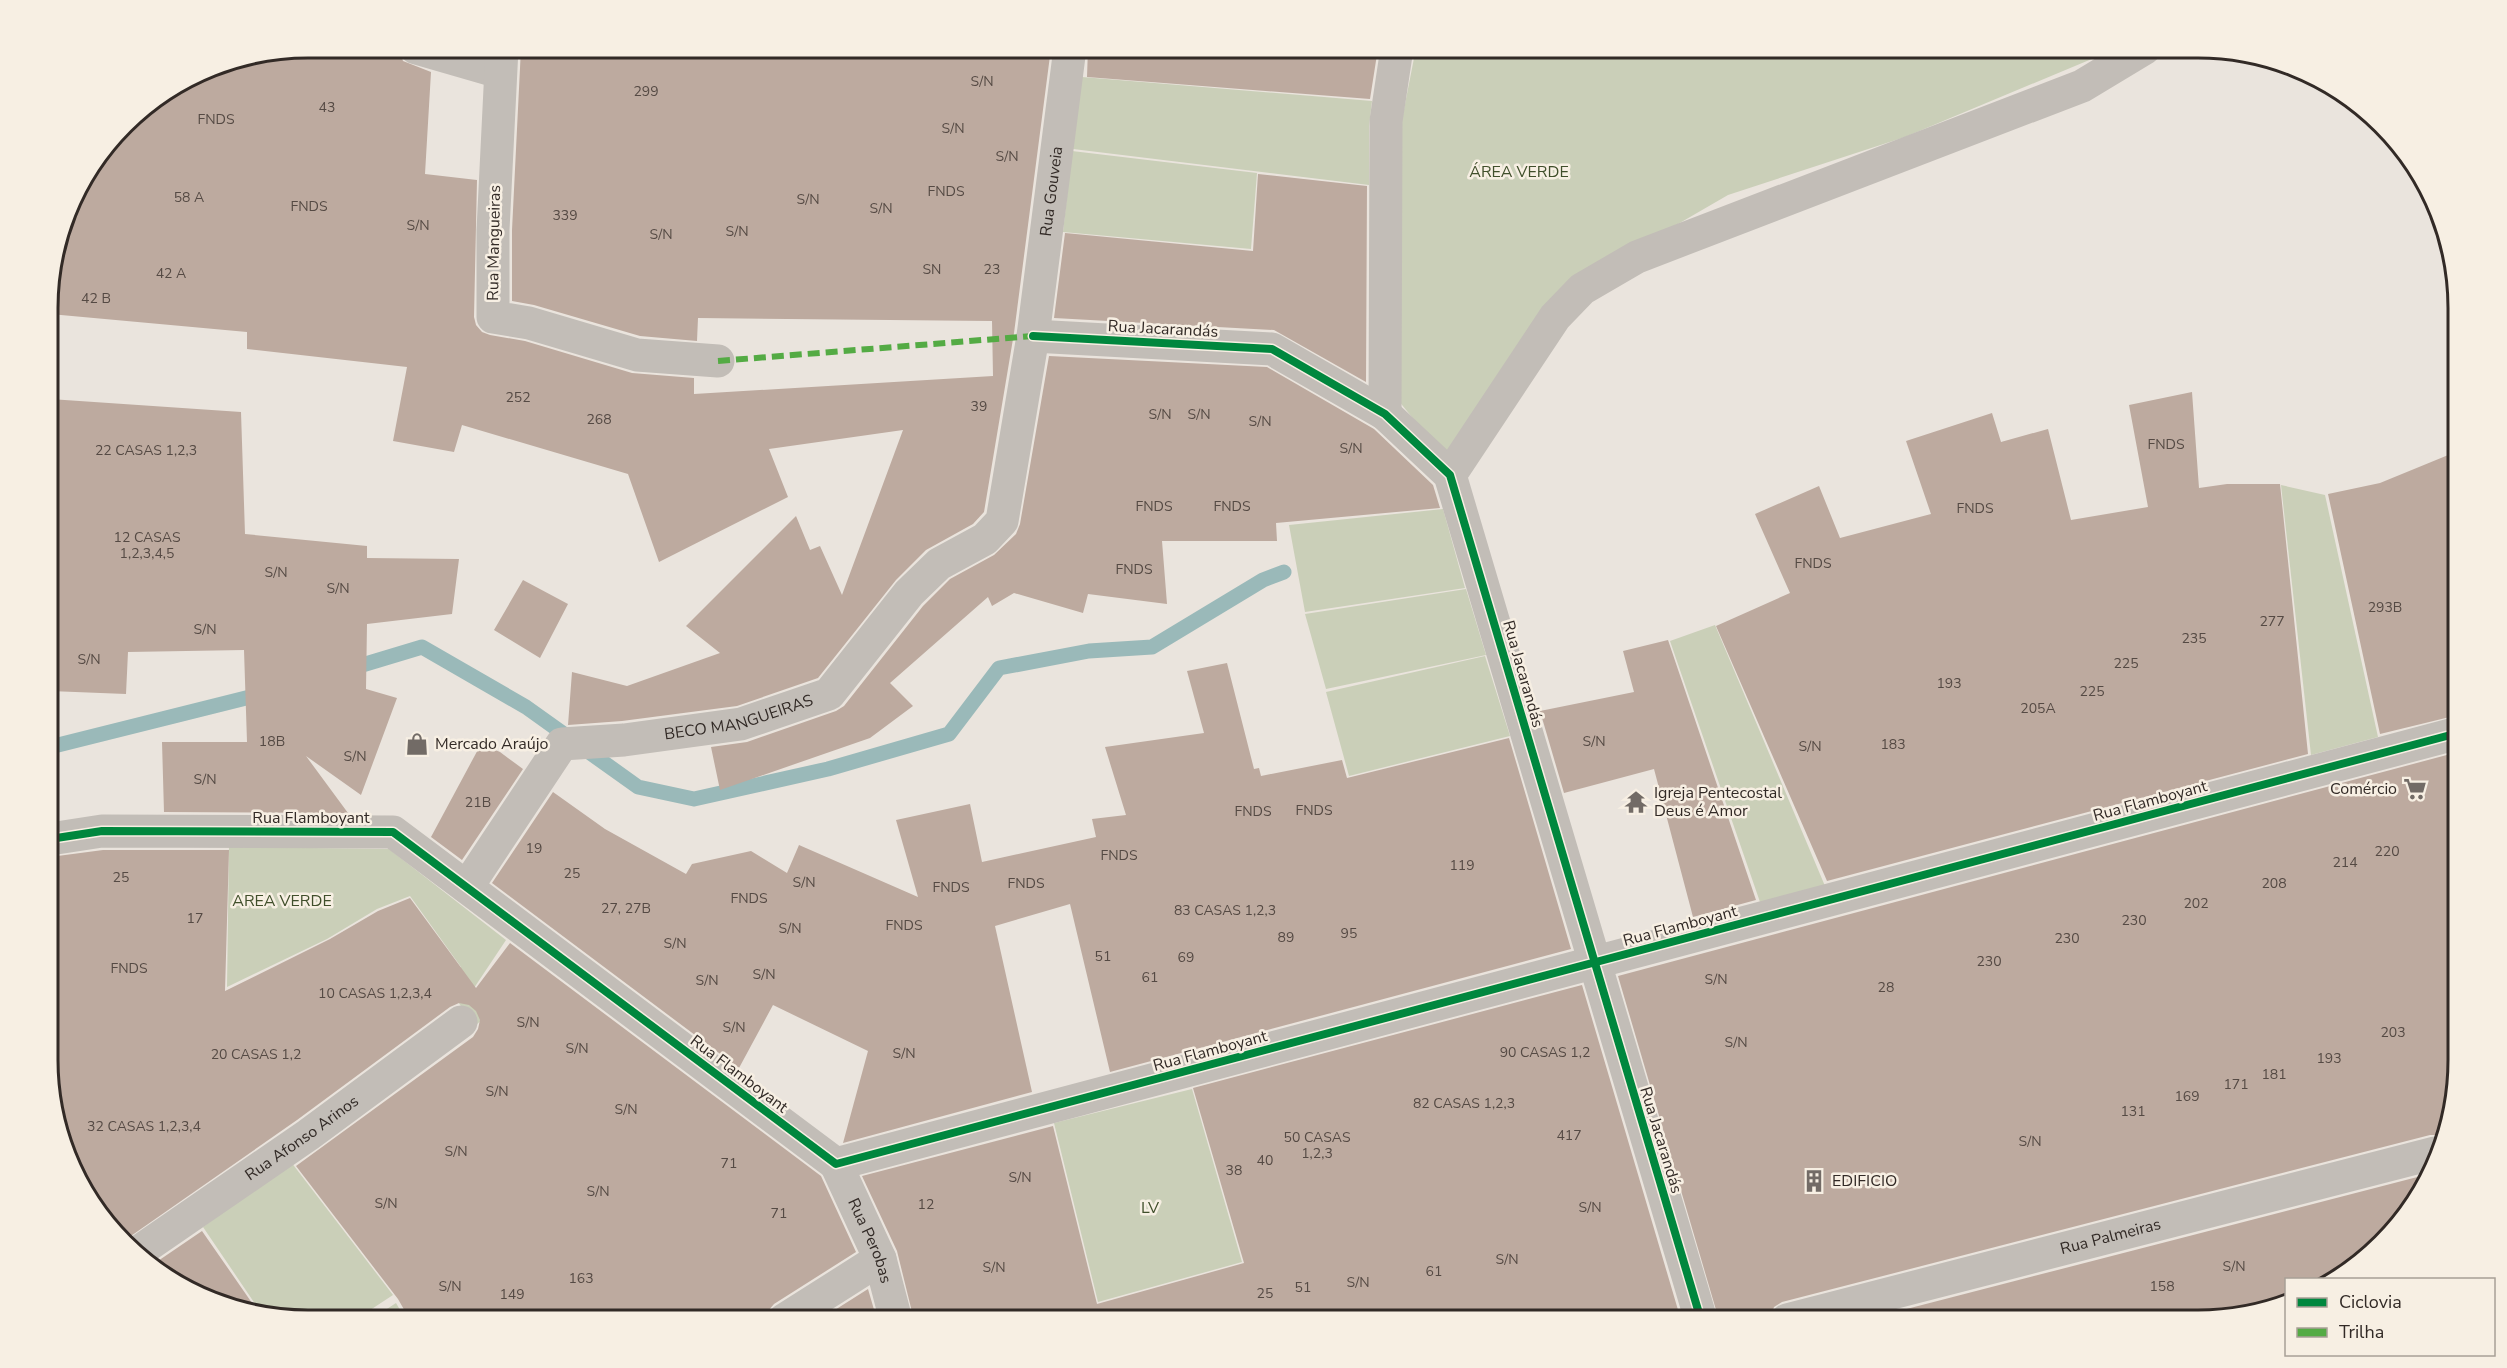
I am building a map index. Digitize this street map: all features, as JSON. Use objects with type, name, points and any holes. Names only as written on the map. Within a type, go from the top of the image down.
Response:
[{"type":"street","name":"Rua Gouveia","points":[[1033,336],[1069,58]]},
{"type":"street","points":[[1385,414],[1386,121],[1395,58]]},
{"type":"street","points":[[1450,475],[1555,317],[1582,289],[1636,257],[2082,86],[2128,58]]},
{"type":"street","name":"Rua Mangueiras","points":[[500,60],[493,317],[541,326],[637,355],[718,361]]},
{"type":"street","name":"Rua Jacarandás","points":[[1033,336],[1272,349],[1385,414],[1450,475],[1698,1310]]},
{"type":"street","name":"BECO MANGUEIRAS","points":[[467,887],[562,744],[624,740],[741,724],[829,694],[909,592],[939,564],[985,538],[1002,521],[1033,336]]},
{"type":"street","name":"Rua Flamboyant","points":[[58,838],[102,831],[393,832],[836,1164],[2448,737]]},
{"type":"street","name":"Rua Afonso Arinos","points":[[145,1248],[308,1136],[461,1022]]},
{"type":"street","name":"Rua Palmeiras","points":[[1826,1310],[2429,1154]]},
{"type":"street","name":"Rua Perobas","points":[[836,1164],[880,1259],[893,1310]]},
{"type":"street","points":[[800,1310],[880,1259]]},
{"type":"green space","name":"ÁREA VERDE","points":[[1414,58],[2094,58],[1905,137],[1728,195],[1571,286],[1446,459],[1398,400],[1395,155]]},
{"type":"green space","points":[[1082,77],[1372,101],[1369,126],[1369,185],[1073,149]]},
{"type":"green space","points":[[1072,151],[1257,173],[1251,249],[1063,232]]},
{"type":"green space","points":[[2281,485],[2325,495],[2378,737],[2311,755]]},
{"type":"green space","points":[[1443,509],[1465,588],[1305,612],[1289,525]]},
{"type":"green space","points":[[1466,589],[1486,655],[1326,689],[1305,614]]},
{"type":"green space","points":[[1715,625],[1825,886],[1760,902],[1670,641]]},
{"type":"green space","points":[[1485,656],[1510,736],[1349,776],[1326,692]]},
{"type":"green space","name":"AREA VERDE","points":[[229,847],[389,849],[506,940],[466,1000],[485,1017],[475,1026],[444,982],[461,967],[410,896],[377,909],[327,939],[227,987]]},
{"type":"green space","name":"LV","points":[[1192,1089],[1242,1262],[1098,1302],[1054,1123]]},
{"type":"green space","points":[[291,1162],[393,1295],[370,1310],[309,1310],[255,1304],[203,1227]]},
{"type":"green space","points":[[396,1303],[400,1310],[385,1310]]},
{"type":"building","points":[[309,58],[402,58],[403,61],[431,72],[425,174],[477,180],[474,317],[476,325],[482,332],[525,341],[632,373],[694,378],[694,394],[993,376],[992,321],[698,318],[697,341],[640,336],[534,305],[512,301],[512,230],[521,58],[1050,58],[1014,333],[984,512],[973,524],[926,550],[896,580],[818,678],[737,706],[622,721],[568,725],[572,672],[627,686],[720,653],[686,626],[796,516],[810,550],[820,546],[842,595],[903,430],[769,449],[788,497],[659,562],[628,474],[462,425],[454,452],[393,441],[407,367],[247,349],[247,332],[58,315],[63,260],[84,198],[110,156],[132,132],[156,110],[198,84],[260,63]]},
{"type":"building","points":[[1088,58],[1376,58],[1370,99],[1087,77]]},
{"type":"building","points":[[1258,174],[1367,186],[1366,382],[1274,330],[1054,318],[1065,233],[1253,251]]},
{"type":"building","points":[[1049,356],[1267,367],[1374,429],[1433,485],[1440,508],[1276,523],[1277,541],[1162,541],[1167,604],[1088,594],[1083,613],[1014,593],[992,606],[988,597],[890,683],[913,706],[870,738],[720,790],[711,747],[747,742],[836,711],[844,706],[923,606],[950,579],[994,555],[1016,534],[1020,524]]},
{"type":"building","points":[[2192,392],[2199,488],[2227,484],[2280,484],[2308,754],[1827,881],[1716,626],[1790,593],[1755,514],[1819,486],[1840,538],[1931,514],[1906,441],[1992,413],[2001,442],[2048,429],[2071,520],[2148,507],[2129,405]]},
{"type":"building","points":[[58,400],[241,412],[245,534],[367,546],[367,558],[459,559],[452,614],[367,624],[366,689],[397,698],[361,795],[306,756],[348,813],[164,812],[162,742],[247,742],[244,650],[128,652],[126,694],[58,691]]},
{"type":"building","points":[[2448,455],[2448,717],[2380,734],[2328,494],[2380,483]]},
{"type":"building","points":[[523,580],[568,604],[540,658],[494,630]]},
{"type":"building","points":[[1668,640],[1756,900],[1693,917],[1654,769],[1564,793],[1540,711],[1634,692],[1623,651]]},
{"type":"building","points":[[1227,663],[1254,769],[1259,768],[1261,776],[1342,760],[1347,778],[1509,738],[1571,949],[1110,1072],[1070,904],[995,926],[1032,1092],[843,1143],[868,1051],[773,1005],[739,1068],[492,883],[553,792],[605,829],[686,874],[692,864],[751,851],[787,873],[799,845],[918,897],[896,820],[970,804],[982,862],[1096,837],[1092,819],[1126,815],[1105,747],[1204,733],[1187,671]]},
{"type":"building","points":[[481,744],[500,752],[523,769],[462,860],[431,837]]},
{"type":"building","points":[[2448,755],[2448,1076],[2444,1108],[2437,1135],[1782,1302],[1773,1310],[1716,1310],[1618,976]]},
{"type":"building","points":[[103,850],[229,850],[225,991],[330,939],[378,911],[410,898],[476,988],[510,943],[821,1176],[856,1252],[774,1304],[769,1310],[404,1310],[296,1166],[473,1037],[480,1020],[476,1011],[469,1005],[459,1003],[450,1007],[297,1120],[132,1236],[110,1212],[84,1170],[63,1108],[58,1059],[58,856]]},
{"type":"building","points":[[1582,985],[1678,1310],[912,1310],[897,1251],[862,1176],[1053,1126],[1097,1304],[1244,1263],[1193,1088]]},
{"type":"building","points":[[2419,1177],[2397,1212],[2351,1258],[2320,1278],[2285,1278],[2285,1294],[2263,1301],[2198,1310],[1903,1310]]},
{"type":"building","points":[[202,1231],[252,1303],[198,1284],[159,1260]]},
{"type":"building","points":[[868,1289],[874,1310],[835,1310]]},
{"type":"waterway","points":[[349,669],[422,647],[526,707],[638,787],[694,799],[828,769],[949,734],[999,668],[1089,651],[1152,647],[1263,580],[1284,572]]},
{"type":"waterway","points":[[58,745],[266,693]]},
{"type":"marked path","points":[[718,361],[1033,336]]},
{"type":"cycle path","points":[[1033,336],[1272,349],[1385,414],[1450,475],[1698,1310]]},
{"type":"cycle path","points":[[58,838],[102,831],[393,832],[836,1164],[2448,736]]},
{"type":"place","name":"Mercado Araújo","points":[[417,744]]},
{"type":"place","name":"Comércio","points":[[2415,789]]},
{"type":"place","name":"Igreja Pentecostal Deus é Amor","points":[[1636,802]]},
{"type":"place","name":"EDIFICIO","points":[[1814,1181]]}]
